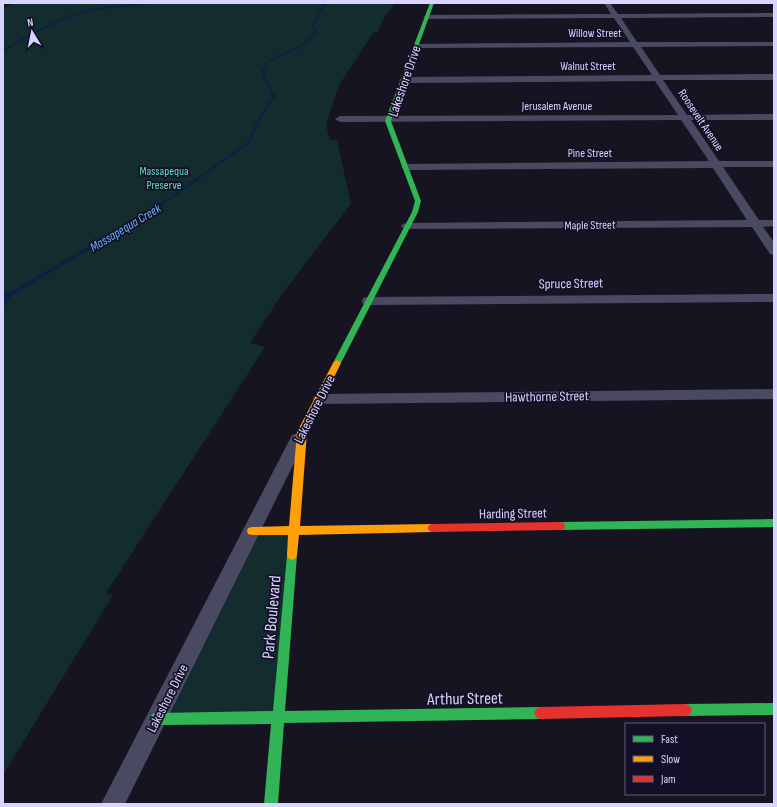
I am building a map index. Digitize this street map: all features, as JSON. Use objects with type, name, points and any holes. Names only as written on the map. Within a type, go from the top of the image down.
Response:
[{"type":"street","name":"Lakeshore Drive","points":[[113,804],[320,399],[407,226],[418,201],[388,121],[432,3]]},
{"type":"street","name":"Roosevelt Avenue","points":[[607,3],[774,250]]},
{"type":"street","points":[[427,17],[774,15]]},
{"type":"street","name":"Willow Street","points":[[416,46],[774,44]]},
{"type":"street","name":"Walnut Street","points":[[403,80],[774,77]]},
{"type":"street","name":"Jerusalem Avenue","points":[[340,119],[774,117]]},
{"type":"street","name":"Pine Street","points":[[406,167],[774,164]]},
{"type":"street","name":"Maple Street","points":[[407,226],[774,223]]},
{"type":"street","name":"Spruce Street","points":[[368,301],[774,298]]},
{"type":"street","name":"Hawthorne Street","points":[[320,399],[774,394]]},
{"type":"street","name":"Park Boulevard","points":[[271,804],[302,432]]},
{"type":"street","name":"Harding Street","points":[[252,531],[774,523]]},
{"type":"street","name":"Arthur Street","points":[[157,719],[774,709]]},
{"type":"green space","name":"Massapequa Preserve","points":[[13,3],[395,3],[383,20],[378,32],[374,32],[339,85],[326,125],[330,140],[337,140],[351,204],[285,290],[250,343],[265,347],[106,593],[113,595],[3,775],[3,9]]},
{"type":"green space","points":[[295,530],[279,717],[157,719],[252,531]]},
{"type":"waterway","points":[[3,51],[36,32],[71,16],[96,9],[145,3]]},
{"type":"waterway","name":"Massapequa Creek","points":[[273,95],[262,72],[268,61],[300,47],[316,32],[313,24],[325,3]]},
{"type":"waterway","name":"Massapequa Creek","points":[[148,214],[249,142],[257,123],[274,96],[273,94]]},
{"type":"waterway","name":"Massapequa Creek","points":[[3,298],[150,213]]},
{"type":"waterway","name":"Massapequa Creek","points":[[3,305],[10,295]]},
{"type":"traffic: fast","points":[[337,363],[415,212],[418,201],[388,121],[432,3]]},
{"type":"traffic: fast","points":[[560,526],[774,523]]},
{"type":"traffic: fast","points":[[271,804],[292,555]]},
{"type":"traffic: fast","points":[[686,710],[774,709]]},
{"type":"traffic: fast","points":[[157,719],[540,713]]},
{"type":"traffic: slow","points":[[292,555],[302,432],[337,363]]},
{"type":"traffic: slow","points":[[252,531],[433,528]]},
{"type":"traffic: jam","points":[[433,528],[560,526]]},
{"type":"traffic: jam","points":[[540,713],[686,710]]}]
